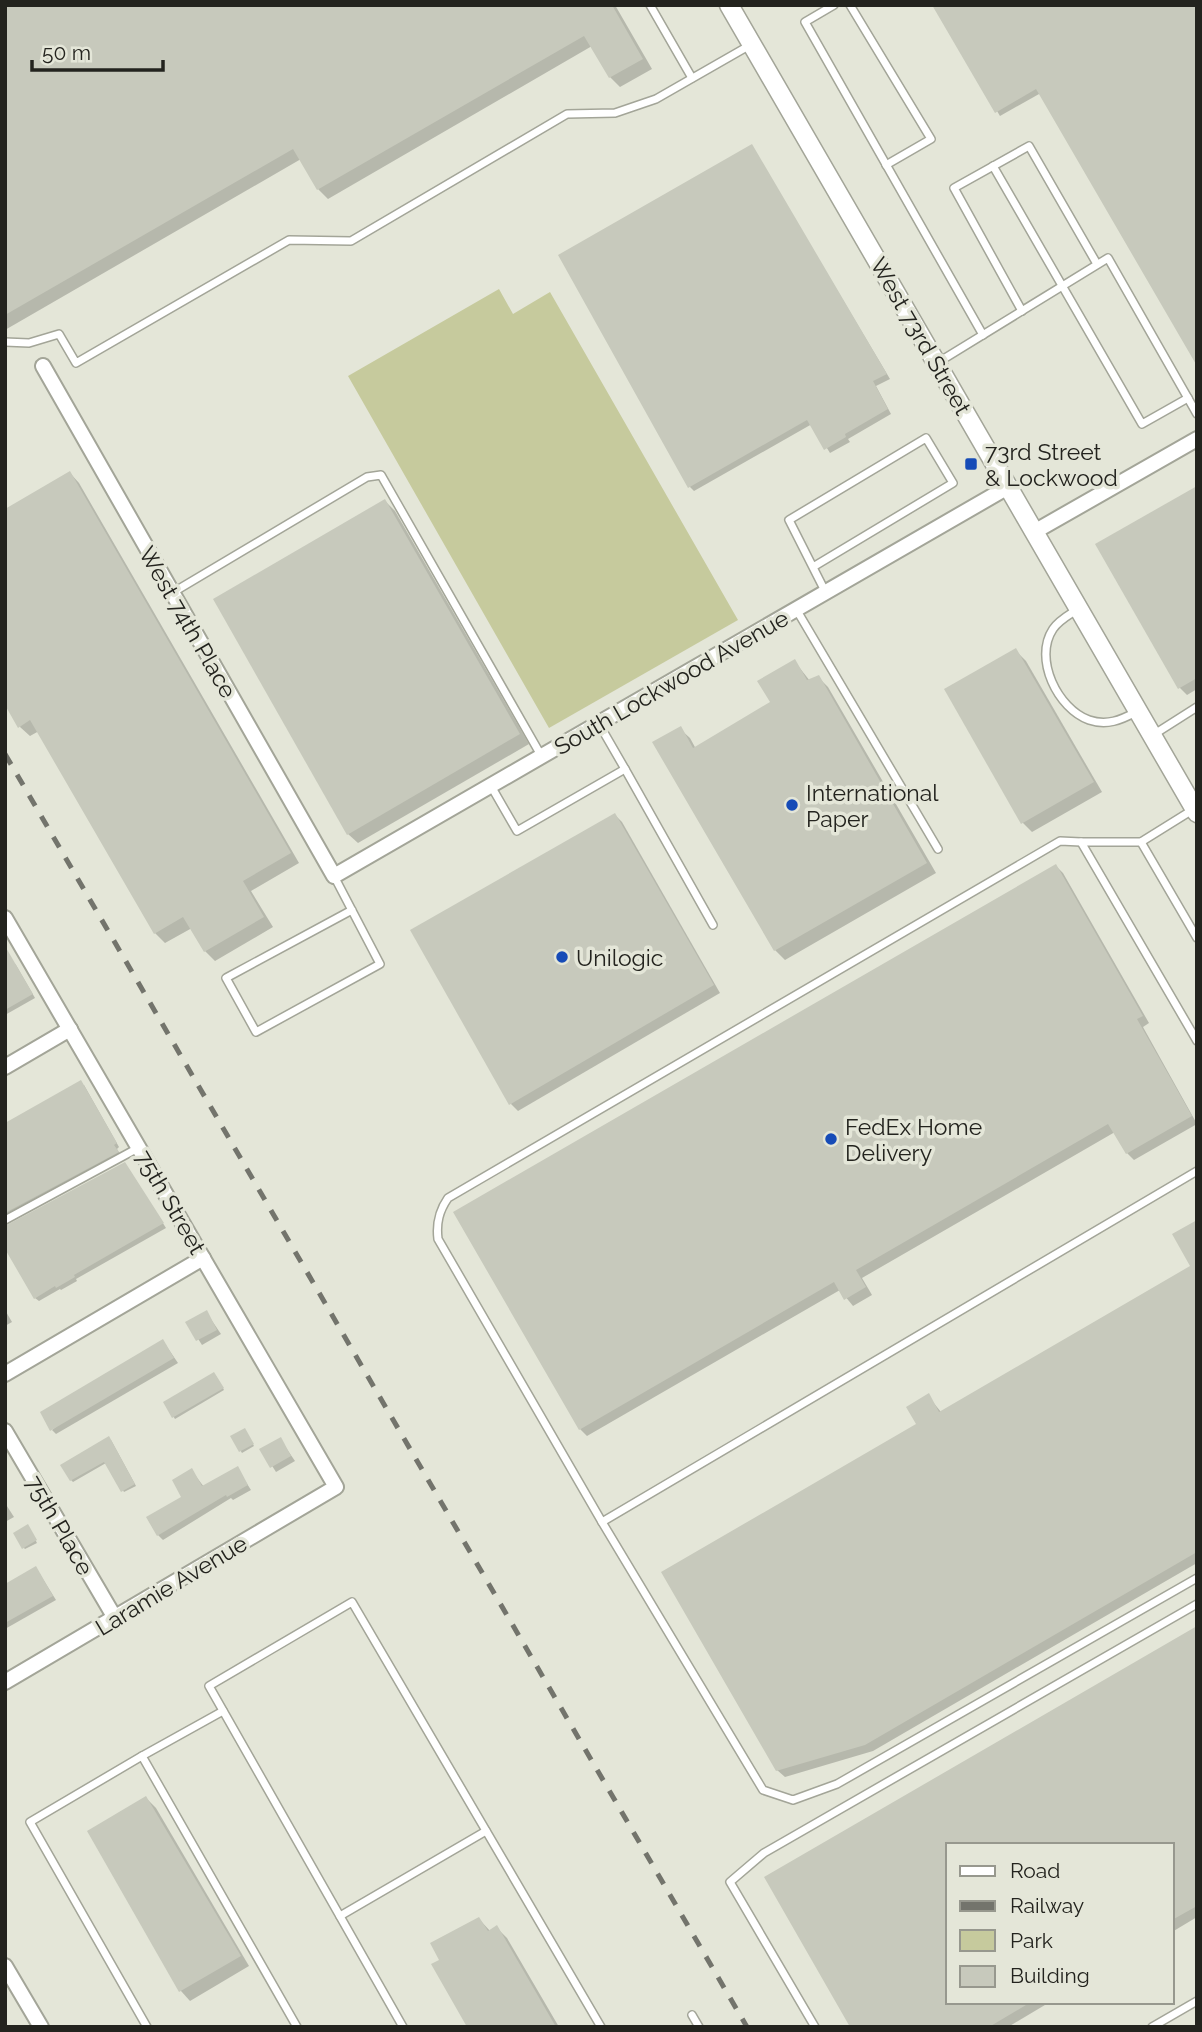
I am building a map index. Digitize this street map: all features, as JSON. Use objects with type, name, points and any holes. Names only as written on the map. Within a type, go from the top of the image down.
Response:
[{"type":"street","name":"West 73rd Street","points":[[729,5],[1196,811]]},
{"type":"street","name":"West 74th Place","points":[[43,366],[334,876]]},
{"type":"street","points":[[1034,532],[1197,439]]},
{"type":"street","name":"South Lockwood Avenue","points":[[334,876],[1008,487]]},
{"type":"street","name":"75th Street","points":[[5,918],[336,1487]]},
{"type":"street","points":[[5,1067],[70,1029]]},
{"type":"street","points":[[5,1374],[203,1258]]},
{"type":"street","name":"75th Place","points":[[5,1431],[115,1618]]},
{"type":"street","name":"Laramie Avenue","points":[[5,1682],[336,1487]]},
{"type":"street","points":[[5,1966],[41,2027]]},
{"type":"lane","points":[[650,5],[692,78]]},
{"type":"lane","points":[[834,5],[805,22],[984,335]]},
{"type":"lane","points":[[850,5],[931,139],[886,165]]},
{"type":"lane","points":[[5,342],[29,343],[59,334],[76,363],[289,240],[351,241],[567,114],[615,113],[656,99],[752,44]]},
{"type":"lane","points":[[1022,310],[954,188],[1029,146],[1097,264]]},
{"type":"lane","points":[[993,166],[1142,424],[1188,398]]},
{"type":"lane","points":[[937,364],[1108,258],[1197,414]]},
{"type":"lane","points":[[813,567],[953,483],[926,438],[789,520],[826,593]]},
{"type":"lane","points":[[171,593],[367,477],[381,475],[542,757]]},
{"type":"lane","points":[[1078,608],[1058,623],[1046,643],[1047,666],[1061,695],[1075,712],[1096,721],[1117,721],[1138,711]]},
{"type":"lane","points":[[796,610],[938,849]]},
{"type":"lane","points":[[1152,736],[1197,707]]},
{"type":"lane","points":[[599,724],[712,925]]},
{"type":"lane","points":[[491,786],[517,831],[625,769]]},
{"type":"lane","points":[[1196,811],[1141,842],[1060,841],[448,1198],[440,1209],[437,1228],[442,1249],[763,1790],[793,1800],[837,1784],[1197,1578]]},
{"type":"lane","points":[[1081,842],[1197,1041]]},
{"type":"lane","points":[[1141,842],[1197,938]]},
{"type":"lane","points":[[334,876],[352,909],[380,964],[256,1032],[226,978],[352,909]]},
{"type":"lane","points":[[5,1220],[139,1147]]},
{"type":"lane","points":[[602,1522],[1197,1171]]},
{"type":"lane","points":[[402,2026],[209,1686],[352,1602],[601,2027]]},
{"type":"lane","points":[[816,2027],[730,1882],[764,1853],[1197,1604]]},
{"type":"lane","points":[[147,2027],[30,1822],[223,1710]]},
{"type":"lane","points":[[142,1756],[297,2027]]},
{"type":"lane","points":[[340,1916],[486,1831]]},
{"type":"lane","points":[[1153,2027],[1197,2001]]},
{"type":"lane","points":[[692,2015],[699,2027]]},
{"type":"green space","points":[[499,289],[513,314],[550,292],[738,620],[549,728],[348,376]]},
{"type":"building","points":[[5,5],[612,5],[643,59],[609,78],[584,36],[317,190],[293,149],[5,315]]},
{"type":"building","points":[[932,5],[1197,5],[1197,366],[1036,89],[995,113]]},
{"type":"building","points":[[752,144],[887,374],[873,381],[888,409],[845,434],[846,437],[824,450],[807,420],[688,488],[558,255]]},
{"type":"building","points":[[70,471],[291,853],[243,881],[264,917],[204,952],[183,917],[154,934],[30,720],[18,728],[5,705],[5,509]]},
{"type":"building","points":[[1197,486],[1197,678],[1178,689],[1095,544]]},
{"type":"building","points":[[385,499],[520,734],[347,835],[213,599]]},
{"type":"building","points":[[1016,648],[1094,782],[1021,824],[944,689]]},
{"type":"building","name":"International Paper","points":[[795,659],[807,680],[819,675],[927,863],[774,951],[652,742],[681,726],[693,748],[770,702],[757,681]]},
{"type":"building","name":"Unilogic","points":[[615,813],[714,985],[509,1105],[410,930]]},
{"type":"building","name":"FedEx Home Delivery","points":[[1056,864],[1143,1016],[1137,1019],[1192,1116],[1126,1154],[1108,1124],[856,1270],[866,1287],[844,1300],[834,1282],[579,1430],[453,1212]]},
{"type":"building","points":[[5,946],[33,994],[5,1010]]},
{"type":"building","points":[[81,1080],[117,1143],[114,1145],[119,1152],[5,1213],[5,1123]]},
{"type":"building","points":[[125,1162],[164,1223],[34,1299],[5,1249],[5,1226]]},
{"type":"building","points":[[1197,1220],[1197,1552],[865,1745],[776,1771],[661,1572],[916,1424],[906,1407],[929,1393],[939,1412],[1190,1266],[1172,1234]]},
{"type":"building","points":[[207,1310],[217,1330],[196,1341],[185,1322]]},
{"type":"building","points":[[163,1339],[174,1358],[50,1431],[40,1412]]},
{"type":"building","points":[[214,1372],[224,1388],[172,1418],[163,1402]]},
{"type":"building","points":[[245,1428],[254,1444],[239,1452],[230,1436]]},
{"type":"building","points":[[109,1436],[135,1484],[121,1492],[104,1462],[70,1481],[60,1465]]},
{"type":"building","points":[[281,1437],[291,1456],[270,1468],[259,1449]]},
{"type":"building","points":[[238,1466],[248,1485],[157,1536],[146,1517],[181,1497],[172,1480],[192,1468],[202,1486]]},
{"type":"building","points":[[28,1524],[37,1540],[22,1549],[13,1533]]},
{"type":"building","points":[[36,1566],[53,1596],[5,1623],[5,1584]]},
{"type":"building","points":[[1197,1626],[1197,1906],[1174,1919],[1174,1843],[946,1843],[946,2004],[1028,2004],[989,2027],[850,2027],[764,1877]]},
{"type":"building","points":[[146,1796],[241,1956],[179,1992],[87,1831]]},
{"type":"building","points":[[479,1917],[488,1931],[497,1925],[556,2027],[467,2027],[431,1964],[439,1960],[430,1943]]},
{"type":"railway","points":[[5,754],[747,2027]]},
{"type":"place","name":"73rd Street & Lockwood","points":[[971,464]]},
{"type":"place","name":"International Paper","points":[[792,805]]},
{"type":"place","name":"Unilogic","points":[[562,957]]},
{"type":"place","name":"FedEx Home Delivery","points":[[831,1139]]}]
